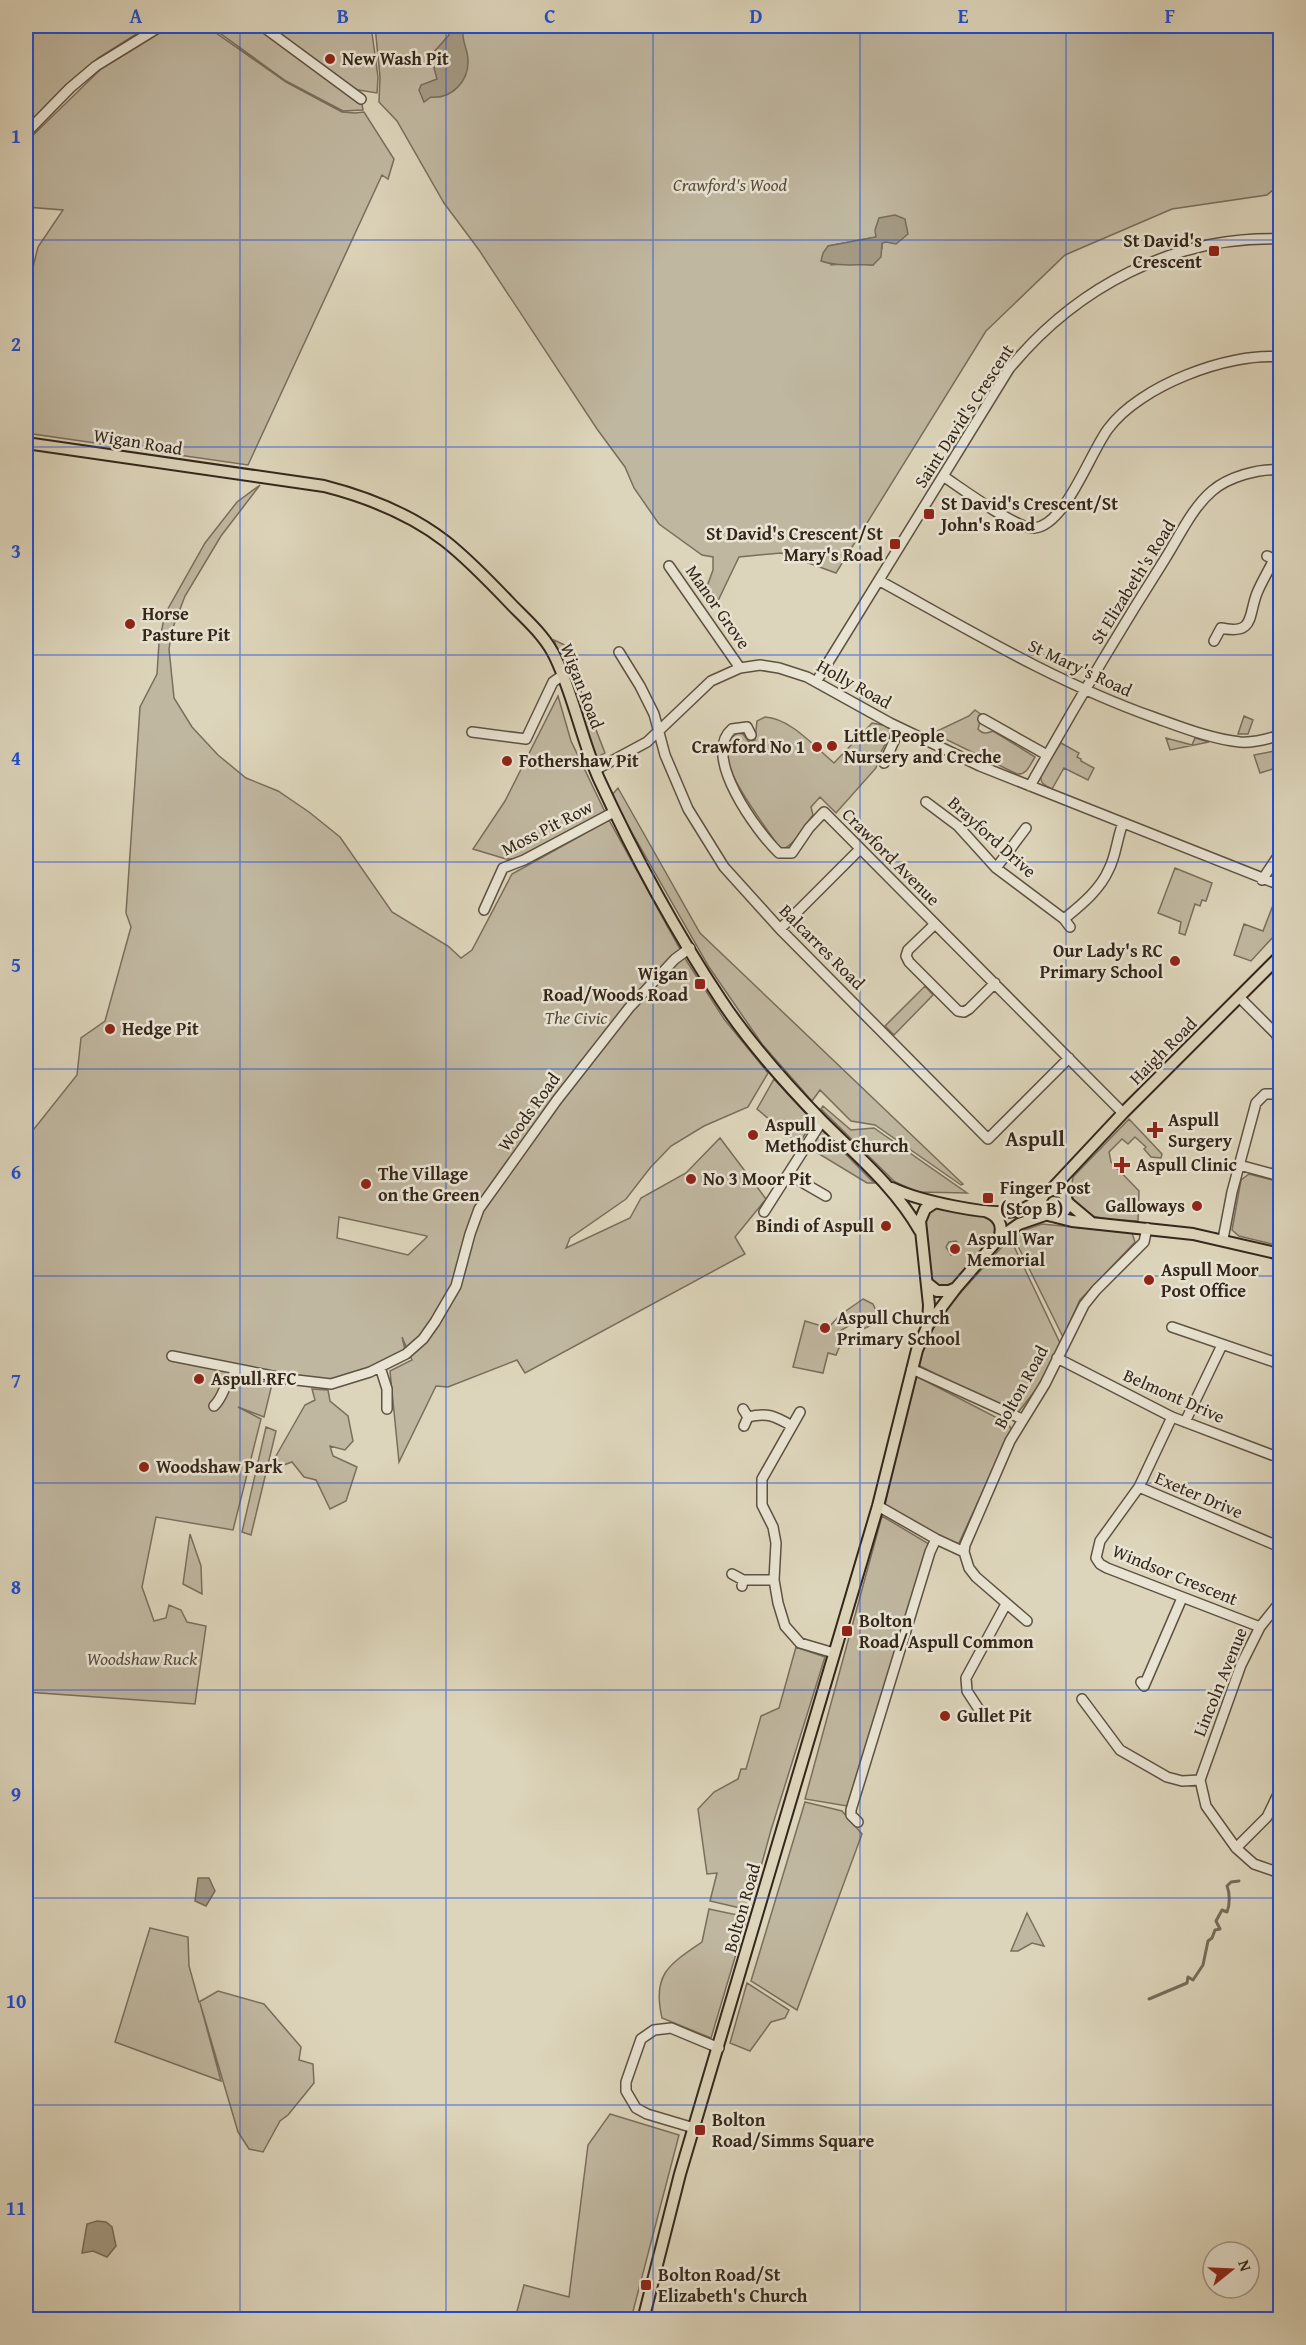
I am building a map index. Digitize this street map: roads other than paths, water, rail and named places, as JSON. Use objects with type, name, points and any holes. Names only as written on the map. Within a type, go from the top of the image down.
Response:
[{"type":"main road","name":"Wigan Road","points":[[26,443],[324,486],[377,503],[427,529],[446,542],[539,632],[556,658],[595,770],[614,812],[720,999],[762,1056],[822,1121],[890,1186],[920,1231]]},
{"type":"main road","name":"Haigh Road","points":[[1047,1193],[1123,1113],[1281,956]]},
{"type":"main road","points":[[1050,1215],[1063,1212],[1070,1170]]},
{"type":"main road","name":"Wigan Road","points":[[890,1186],[912,1197],[934,1203],[985,1211],[1020,1210],[1047,1193]]},
{"type":"main road","points":[[1092,1223],[1059,1190],[1047,1193],[1042,1208],[1050,1215],[1064,1220],[1092,1223],[1147,1228],[1223,1239],[1281,1254]]},
{"type":"main road","points":[[920,1231],[922,1213],[934,1203]]},
{"type":"main road","points":[[985,1211],[1000,1222],[1002,1227],[999,1238]]},
{"type":"main road","name":"Bolton Road","points":[[928,1325],[999,1238],[1019,1224],[1050,1215]]},
{"type":"main road","name":"Bolton Road","points":[[643,2319],[694,2128],[878,1506],[912,1369],[928,1325],[930,1311],[920,1231]]},
{"type":"main road","points":[[927,1283],[936,1291],[949,1291],[956,1288]]},
{"type":"street","points":[[26,133],[70,88],[96,66],[161,26]]},
{"type":"street","points":[[262,26],[360,99]]},
{"type":"street","name":"Saint David's Crescent","points":[[816,682],[1009,369],[1032,344],[1078,301],[1119,277],[1187,250],[1243,240],[1281,239]]},
{"type":"street","points":[[943,476],[1025,528],[1044,526],[1059,514],[1108,428],[1143,399],[1169,383],[1204,368],[1238,359],[1281,357]]},
{"type":"street","name":"St Elizabeth's Road","points":[[1030,786],[1150,583],[1209,494],[1221,485],[1245,475],[1270,470],[1281,471]]},
{"type":"street","points":[[1214,642],[1221,628],[1237,629],[1251,619],[1257,594],[1274,559]]},
{"type":"street","name":"Manor Grove","points":[[669,566],[740,668]]},
{"type":"street","name":"St Mary's Road","points":[[880,581],[1003,650],[1085,691],[1167,723],[1220,738],[1249,742],[1281,735]]},
{"type":"street","name":"Balcarres Road","points":[[619,652],[640,686],[660,731],[665,755],[676,783],[702,836],[737,884],[988,1139],[1069,1058]]},
{"type":"street","name":"Holly Road","points":[[595,770],[647,742],[711,681],[740,668],[759,665],[789,670],[816,682],[900,728],[981,766],[1262,880],[1281,885]]},
{"type":"street","points":[[472,732],[526,739],[553,682],[562,675]]},
{"type":"street","points":[[984,719],[1047,755]]},
{"type":"street","name":"Crawford Avenue","points":[[750,729],[739,727],[727,734],[723,741],[722,757],[733,788],[743,806],[772,846],[779,853],[792,853],[799,846],[821,809],[1123,1113]]},
{"type":"street","points":[[884,763],[900,728]]},
{"type":"street","name":"Brayford Drive","points":[[926,802],[958,826],[996,868],[1067,923],[1104,879],[1110,868],[1123,824]]},
{"type":"street","name":"Moss Pit Row","points":[[484,910],[503,868],[524,860],[614,812]]},
{"type":"street","points":[[996,868],[1026,828]]},
{"type":"street","points":[[780,928],[860,849]]},
{"type":"street","points":[[1262,880],[1281,853]]},
{"type":"street","name":"Crawford Avenue","points":[[935,924],[908,950],[906,956],[909,962],[958,1011],[964,1012],[969,1009],[995,983]]},
{"type":"street","name":"Woods Road","points":[[171,1356],[288,1379],[331,1384],[380,1367],[406,1354],[423,1339],[435,1323],[456,1286],[479,1209],[546,1116],[629,1008],[675,959],[690,948]]},
{"type":"street","points":[[1239,997],[1277,1035],[1277,1049]]},
{"type":"street","points":[[1223,1239],[1239,1165],[1257,1100],[1268,1093],[1281,1094]]},
{"type":"street","points":[[764,1212],[822,1121]]},
{"type":"street","points":[[1239,1165],[1281,1176]]},
{"type":"street","points":[[788,1174],[826,1196]]},
{"type":"street","name":"Bolton Road","points":[[964,1552],[1010,1441],[1046,1384],[1084,1305],[1144,1242],[1147,1228]]},
{"type":"street","points":[[1172,1327],[1281,1364]]},
{"type":"street","points":[[1185,1422],[1222,1345]]},
{"type":"street","name":"Belmont Drive","points":[[1057,1358],[1172,1417],[1281,1458]]},
{"type":"street","points":[[380,1367],[387,1389],[387,1409]]},
{"type":"street","points":[[912,1369],[1022,1419]]},
{"type":"street","points":[[214,1406],[219,1401],[225,1384],[239,1370]]},
{"type":"street","points":[[800,1412],[762,1479],[762,1504],[776,1543],[774,1580],[781,1615],[790,1633],[800,1643],[834,1653]]},
{"type":"street","points":[[745,1417],[762,1413],[792,1426]]},
{"type":"street","name":"Windsor Crescent","points":[[1172,1417],[1138,1487],[1100,1541],[1096,1558],[1107,1568],[1260,1627]]},
{"type":"street","name":"Exeter Drive","points":[[1138,1487],[1281,1547]]},
{"type":"street","points":[[878,1506],[964,1552],[972,1573],[1027,1621]]},
{"type":"street","points":[[858,1822],[851,1815],[851,1810],[930,1552],[936,1539]]},
{"type":"street","points":[[732,1574],[742,1583],[774,1580]]},
{"type":"street","points":[[1140,1682],[1144,1686],[1182,1598]]},
{"type":"street","name":"Lincoln Avenue","points":[[1200,1780],[1241,1665],[1260,1627],[1281,1602]]},
{"type":"street","points":[[980,1711],[967,1691],[966,1678],[1006,1604]]},
{"type":"street","points":[[1082,1699],[1120,1750],[1167,1777],[1182,1781],[1200,1780],[1206,1806],[1236,1848],[1254,1864],[1281,1873]]},
{"type":"street","points":[[1236,1848],[1267,1817],[1281,1790]]},
{"type":"street","points":[[694,2128],[647,2114],[636,2108],[626,2091],[626,2082],[641,2038],[654,2030],[670,2028],[719,2048]]},
{"type":"waterway","points":[[1149,1999],[1187,1983],[1188,1977],[1193,1980],[1203,1965],[1208,1941],[1215,1930],[1220,1929],[1216,1921],[1222,1910],[1227,1912],[1229,1906],[1227,1886],[1231,1882],[1239,1881]]},
{"type":"place","name":"New Wash Pit","points":[[330,59]]},
{"type":"place","name":"St David's Crescent","points":[[1214,251]]},
{"type":"place","name":"St David's Crescent/St John's Road","points":[[929,514]]},
{"type":"place","name":"St David's Crescent/St Mary's Road","points":[[895,544]]},
{"type":"place","name":"Horse Pasture Pit","points":[[130,624]]},
{"type":"place","name":"Little People Nursery and Creche","points":[[832,746]]},
{"type":"place","name":"Crawford No 1","points":[[817,747]]},
{"type":"place","name":"Fothershaw Pit","points":[[507,761]]},
{"type":"place","name":"Our Lady's RC Primary School","points":[[1175,961]]},
{"type":"place","name":"Wigan Road/Woods Road","points":[[700,984]]},
{"type":"place","name":"Hedge Pit","points":[[110,1029]]},
{"type":"place","name":"Aspull Surgery","points":[[1155,1130]]},
{"type":"place","name":"Aspull Methodist Church","points":[[753,1135]]},
{"type":"place","name":"Aspull Clinic","points":[[1122,1165]]},
{"type":"place","name":"No 3 Moor Pit","points":[[691,1179]]},
{"type":"place","name":"The Village on the Green","points":[[366,1184]]},
{"type":"place","name":"Finger Post (Stop B)","points":[[988,1198]]},
{"type":"place","name":"Galloways","points":[[1197,1206]]},
{"type":"place","name":"Bindi of Aspull","points":[[886,1226]]},
{"type":"place","name":"Aspull War Memorial","points":[[955,1249]]},
{"type":"place","name":"Aspull Moor Post Office","points":[[1149,1280]]},
{"type":"place","name":"Aspull Church Primary School","points":[[825,1328]]},
{"type":"place","name":"Aspull RFC","points":[[199,1379]]},
{"type":"place","name":"Woodshaw Park","points":[[144,1467]]},
{"type":"place","name":"Bolton Road/Aspull Common","points":[[847,1631]]},
{"type":"place","name":"Gullet Pit","points":[[945,1716]]},
{"type":"place","name":"Bolton Road/Simms Square","points":[[700,2130]]},
{"type":"place","name":"Bolton Road/St Elizabeth's Church","points":[[646,2285]]},
{"type":"district","name":"Aspull","points":[[1035,1139]]},
{"type":"park label","name":"Crawford's Wood","points":[[730,185]]},
{"type":"park label","name":"The Civic","points":[[576,1018]]},
{"type":"park label","name":"Woodshaw Ruck","points":[[142,1659]]}]
